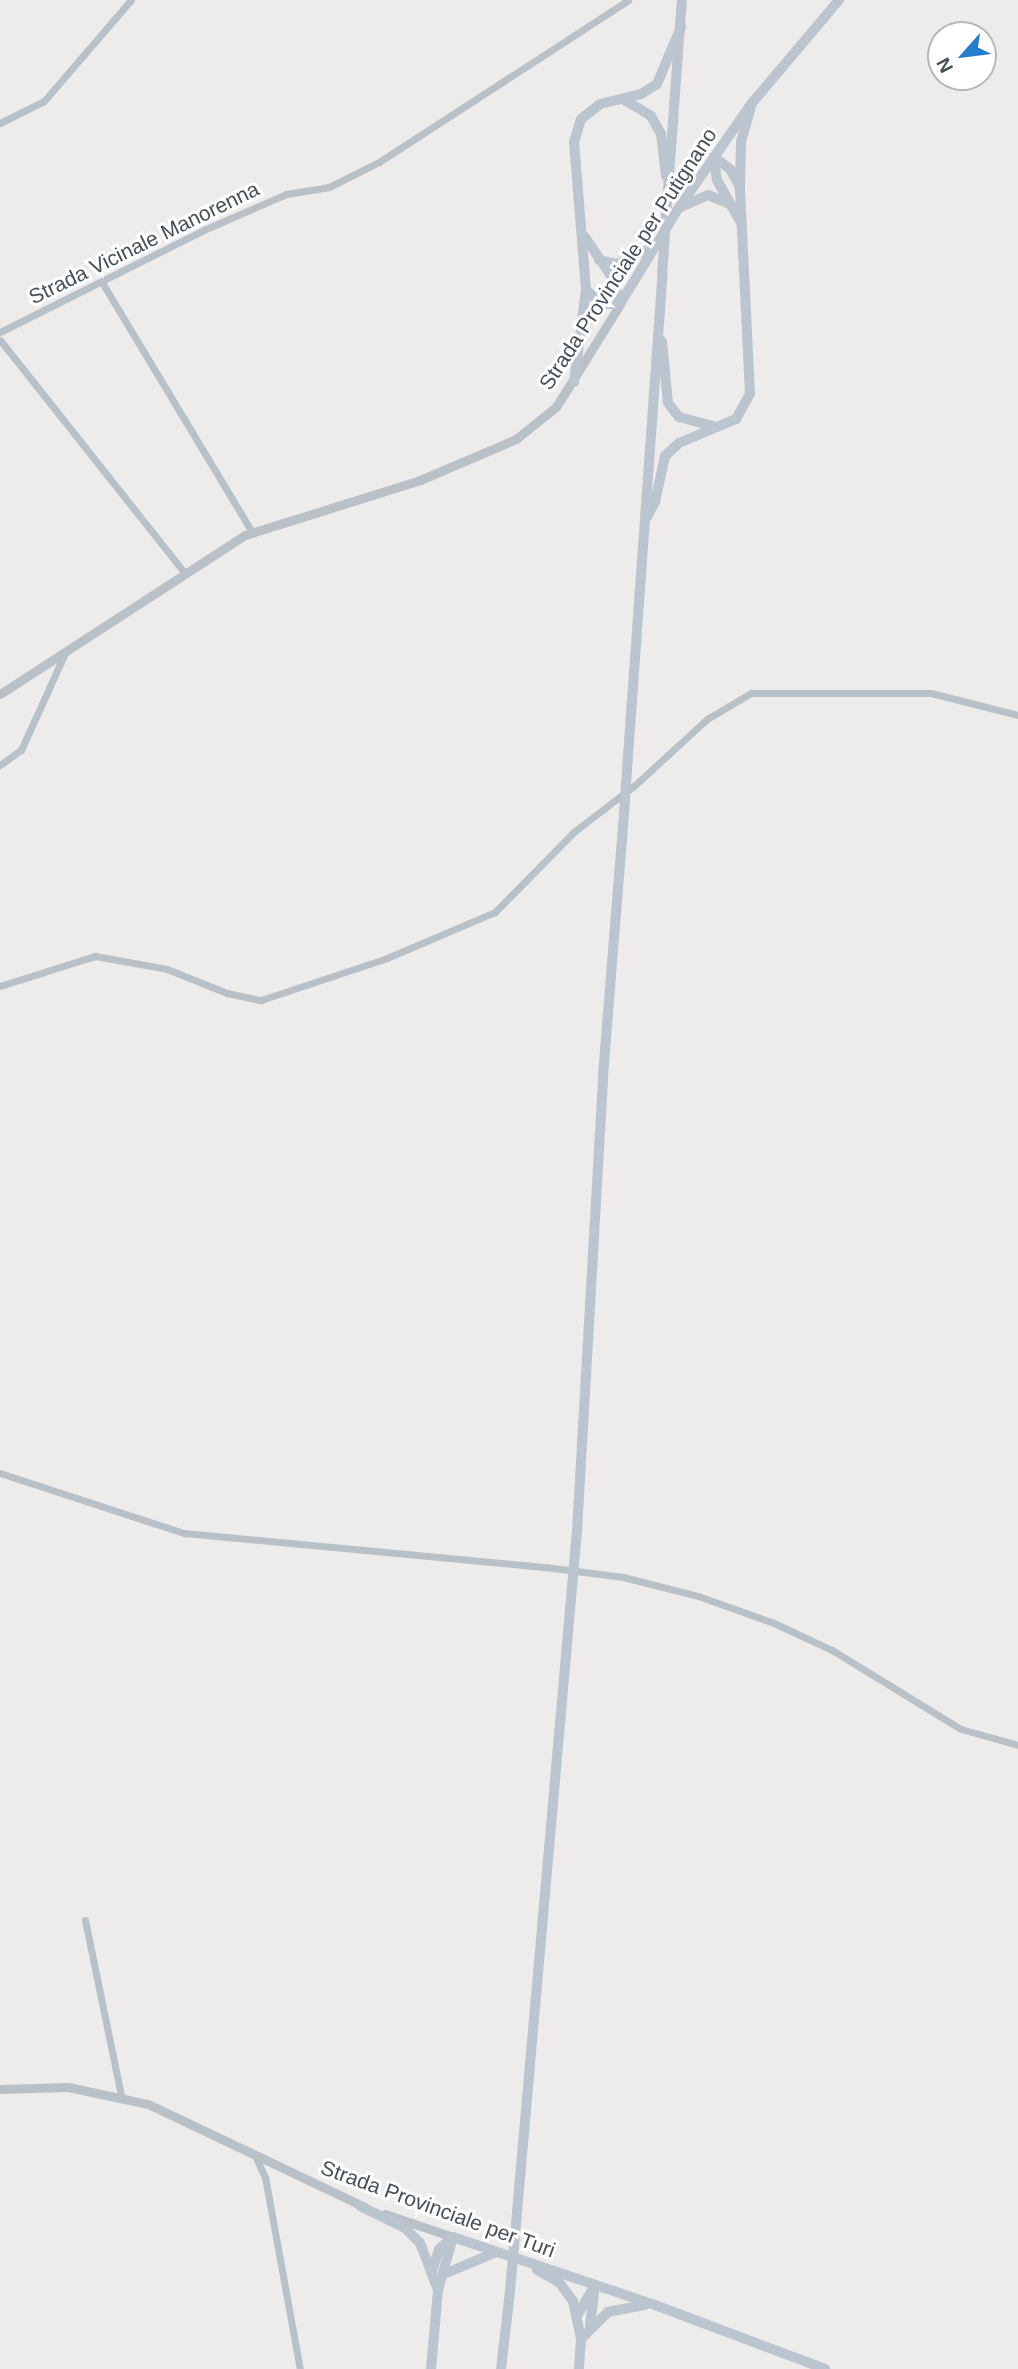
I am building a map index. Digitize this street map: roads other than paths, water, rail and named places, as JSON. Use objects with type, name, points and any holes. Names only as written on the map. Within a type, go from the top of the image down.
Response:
[{"type":"main road","points":[[501,2369],[577,1531],[603,1075],[682,0]]},
{"type":"main road","name":"Strada Provinciale per Putignano","points":[[620,304],[654,245],[752,103],[839,0]]},
{"type":"main road","points":[[574,382],[586,290],[574,142],[581,119],[600,104],[623,99],[657,84],[681,27]]},
{"type":"main road","points":[[623,99],[652,116],[661,134],[668,186]]},
{"type":"main road","points":[[645,521],[655,502],[664,456],[678,443],[736,419],[750,394],[740,186],[741,142],[752,103]]},
{"type":"main road","points":[[714,157],[730,169],[740,186]]},
{"type":"main road","points":[[714,157],[717,180],[742,223]]},
{"type":"main road","points":[[678,209],[708,195],[720,197],[732,206]]},
{"type":"main road","points":[[582,229],[613,279],[620,304],[603,304],[586,290]]},
{"type":"main road","points":[[599,260],[625,262],[654,245]]},
{"type":"main road","points":[[660,327],[668,403],[680,417],[719,427]]},
{"type":"main road","points":[[360,2206],[405,2228],[420,2243],[433,2268],[438,2290]]},
{"type":"main road","points":[[433,2268],[439,2249],[453,2237]]},
{"type":"main road","points":[[430,2369],[438,2290],[453,2237]]},
{"type":"main road","name":"Strada Provinciale per Turi","points":[[453,2237],[654,2305],[825,2369]]},
{"type":"main road","points":[[444,2274],[482,2254],[503,2254],[559,2282],[577,2317],[581,2339],[579,2369]]},
{"type":"main road","points":[[577,2317],[595,2285]]},
{"type":"main road","points":[[581,2339],[590,2325],[595,2285]]},
{"type":"main road","points":[[590,2325],[622,2306],[654,2305]]},
{"type":"street","points":[[0,123],[44,101],[131,0]]},
{"type":"street","name":"Strada Vicinale Manorenna","points":[[0,332],[286,194],[329,187],[379,162],[628,0]]},
{"type":"street","points":[[103,284],[252,532]]},
{"type":"street","name":"Strada Provinciale per Putignano","points":[[0,694],[183,571],[252,532],[420,480],[516,439],[548,415],[574,382],[620,304]]},
{"type":"street","points":[[0,340],[183,571]]},
{"type":"street","points":[[0,765],[22,750],[66,652]]},
{"type":"street","points":[[0,986],[94,956],[167,969],[247,998],[275,996],[387,958],[495,912],[566,839],[635,785],[707,719],[751,693],[931,693],[1018,715]]},
{"type":"street","points":[[0,1473],[184,1533],[623,1577],[698,1596],[774,1623],[832,1650],[961,1729],[1018,1745]]},
{"type":"street","points":[[85,1920],[121,2096]]},
{"type":"street","name":"Strada Provinciale per Turi","points":[[0,2089],[68,2087],[121,2096],[187,2122],[257,2160],[360,2206],[453,2237]]},
{"type":"street","points":[[257,2160],[265,2178],[300,2369]]}]
